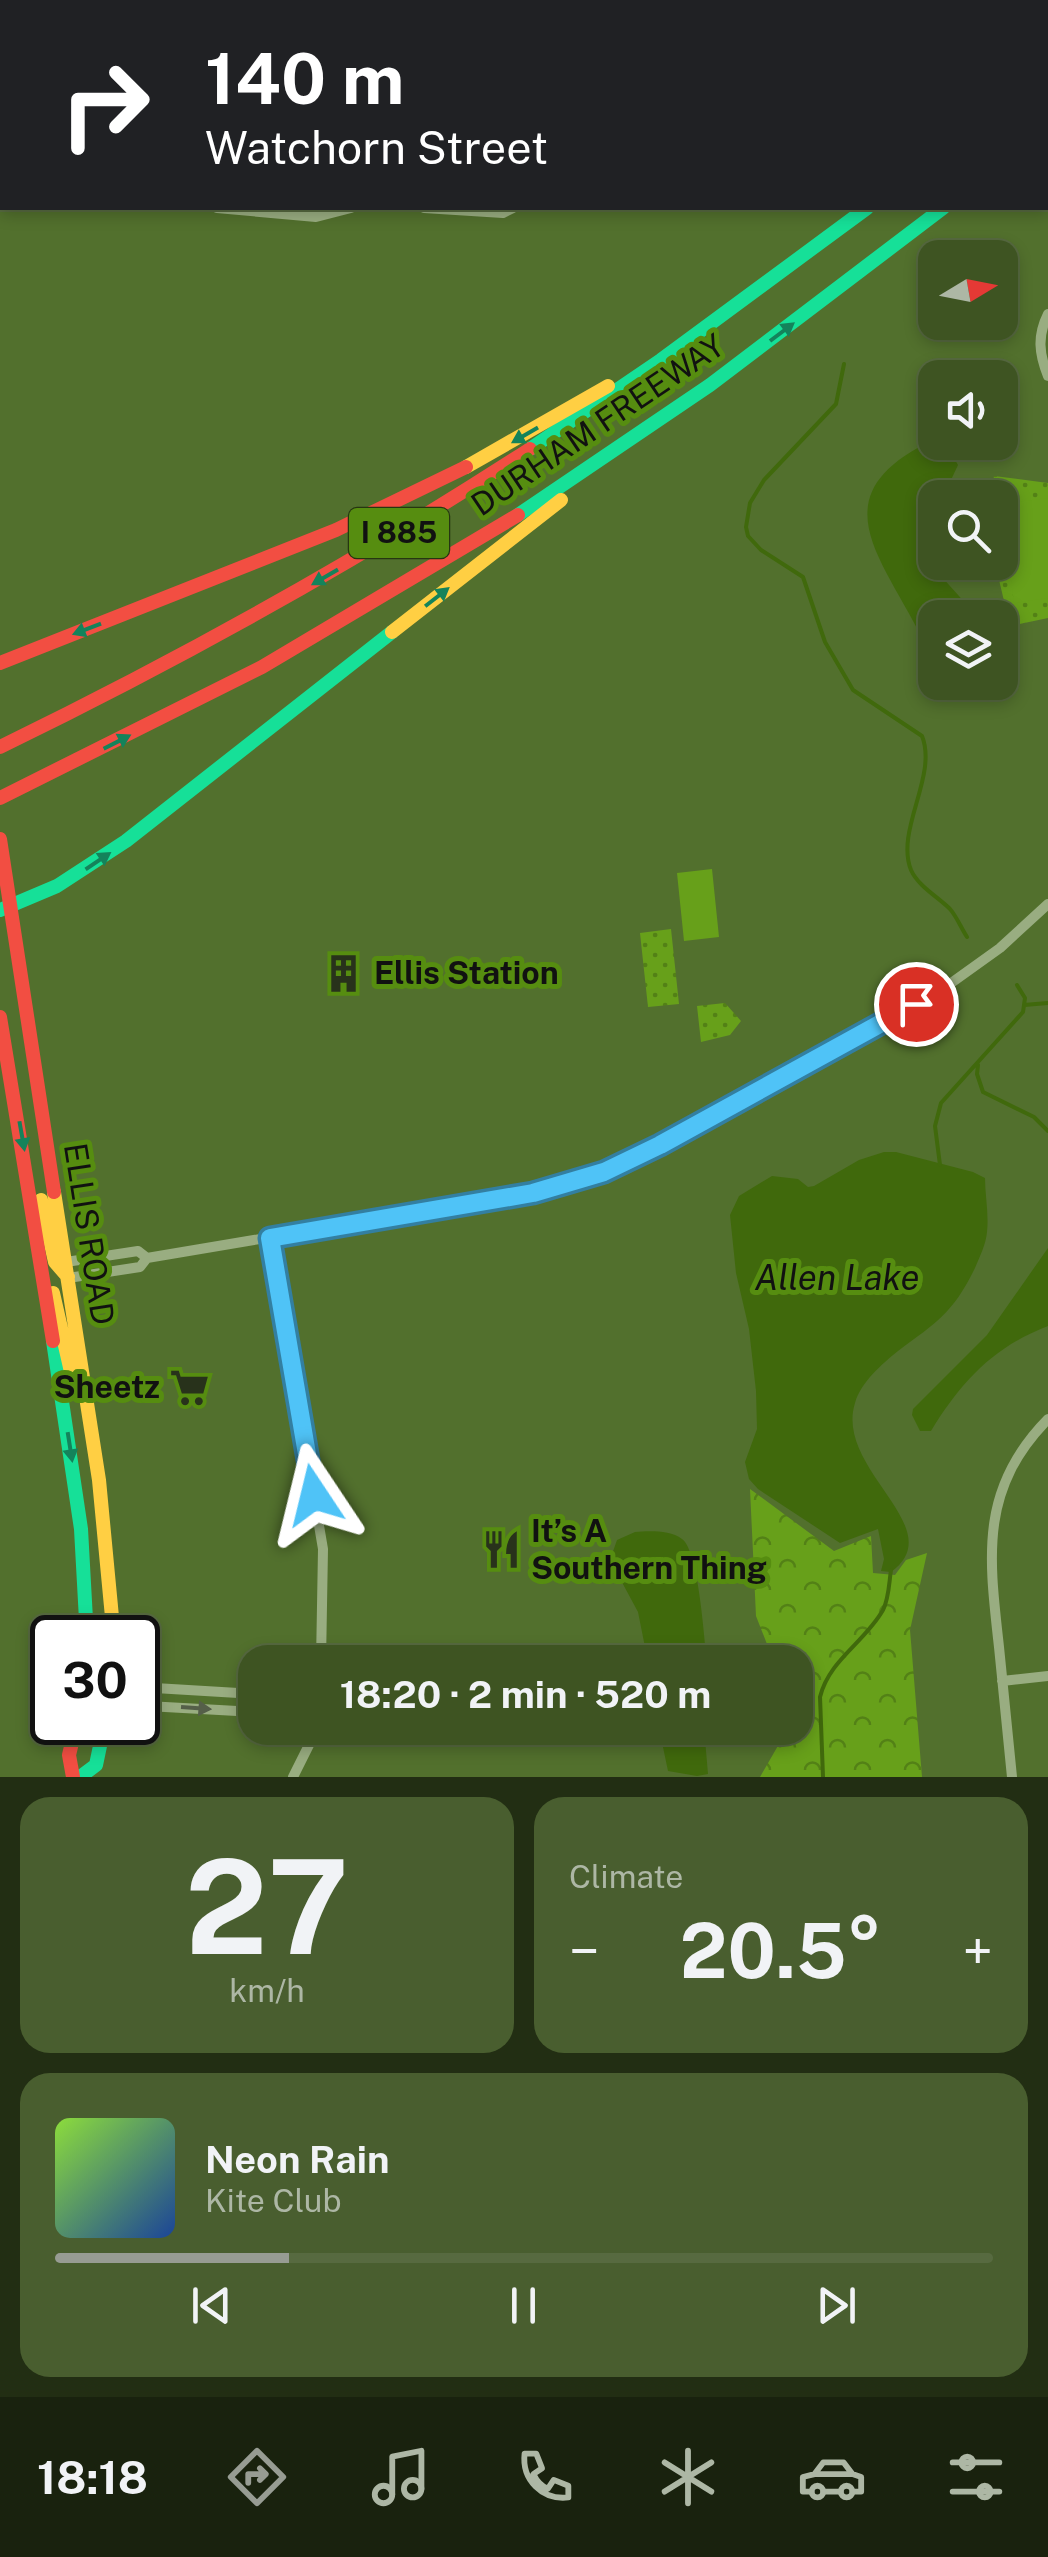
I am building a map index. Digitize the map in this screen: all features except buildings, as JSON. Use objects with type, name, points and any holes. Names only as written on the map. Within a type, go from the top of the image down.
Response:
[{"type":"main road","name":"DURHAM FREEWAY","points":[[0,746],[236,627],[425,518],[594,409],[863,210]]},
{"type":"main road","name":"DURHAM FREEWAY","points":[[0,798],[228,684],[389,594],[549,495],[675,410],[940,210]]},
{"type":"main road","points":[[0,662],[277,555],[394,504],[559,415],[757,292]]},
{"type":"main road","points":[[6,908],[57,886],[126,841],[675,410]]},
{"type":"main road","name":"ELLIS ROAD","points":[[0,839],[6,908],[86,1394],[112,1615]]},
{"type":"main road","name":"ELLIS ROAD","points":[[0,1017],[76,1480],[87,1615]]},
{"type":"main road","points":[[29,1177],[40,1191],[55,1262],[68,1278]]},
{"type":"main road","points":[[42,1274],[53,1293],[74,1384],[86,1394]]},
{"type":"main road","points":[[71,1745],[72,1777]]},
{"type":"main road","points":[[80,1777],[96,1765],[100,1745]]},
{"type":"street","points":[[239,210],[316,217],[343,210]]},
{"type":"street","points":[[456,210],[509,210]]},
{"type":"street","points":[[1048,314],[1039,354],[1048,376]]},
{"type":"street","points":[[68,1278],[140,1267],[147,1258],[533,1193],[604,1172],[940,991],[1000,948],[1048,904]]},
{"type":"street","points":[[270,1238],[322,1549],[322,1645]]},
{"type":"street","points":[[66,1262],[138,1251],[147,1258]]},
{"type":"street","points":[[1012,1777],[991,1570],[997,1504],[1024,1444],[1048,1418]]},
{"type":"street","points":[[1002,1681],[1048,1676]]},
{"type":"street","points":[[160,1688],[238,1693]]},
{"type":"street","points":[[160,1705],[238,1711]]},
{"type":"street","points":[[293,1777],[309,1745]]},
{"type":"green space","points":[[994,476],[1048,483],[1048,618],[1018,624],[1018,600],[1004,600],[999,580],[1018,580],[1018,480],[993,480]]},
{"type":"green space","points":[[1048,498],[1048,598],[1014,600],[1011,580],[1018,580],[1018,502]]},
{"type":"green space","points":[[712,869],[719,937],[684,941],[677,873]]},
{"type":"green space","points":[[671,929],[679,1004],[648,1007],[640,933]]},
{"type":"green space","points":[[725,1003],[741,1021],[730,1035],[701,1042],[697,1006]]},
{"type":"green space","points":[[750,1489],[834,1551],[871,1536],[873,1573],[895,1575],[906,1560],[927,1553],[910,1630],[922,1777],[760,1777],[778,1745],[813,1745],[813,1645],[767,1645],[756,1616]]},
{"type":"water","points":[[918,449],[918,460],[955,460],[958,465],[951,480],[918,480],[918,580],[945,580],[963,600],[918,600],[918,631],[877,554],[869,529],[868,505],[877,482],[899,460]]},
{"type":"water","name":"Allen Lake","points":[[884,1152],[985,1178],[988,1218],[982,1250],[959,1296],[934,1324],[879,1368],[855,1403],[853,1428],[860,1451],[901,1517],[908,1536],[906,1555],[891,1572],[881,1571],[884,1559],[878,1529],[840,1543],[758,1489],[749,1479],[745,1462],[757,1429],[756,1391],[730,1215],[739,1196],[772,1176],[798,1179],[808,1187],[814,1186],[859,1160]]},
{"type":"water","points":[[1048,1248],[1048,1326],[1011,1344],[980,1368],[931,1431],[920,1431],[913,1409],[987,1335]]},
{"type":"water","points":[[653,1531],[682,1539],[697,1577],[705,1645],[645,1645],[638,1612],[610,1560],[617,1540],[635,1532]]},
{"type":"water","points":[[663,1745],[705,1745],[708,1774],[668,1771]]},
{"type":"waterway","points":[[844,364],[836,404],[764,480],[750,503],[746,527],[748,536],[761,550],[803,577],[825,642],[853,690],[922,736],[925,768],[908,838],[911,870],[950,909],[967,937]]},
{"type":"waterway","points":[[940,1165],[935,1126],[941,1103],[1023,1012],[1025,998],[1017,985]]},
{"type":"waterway","points":[[1024,1005],[1048,1003]]},
{"type":"waterway","points":[[978,1065],[983,1092],[1034,1117],[1048,1131]]},
{"type":"waterway","points":[[823,1777],[820,1697],[831,1672],[883,1610],[891,1570]]},
{"type":"traffic: fast","points":[[530,449],[661,360],[864,210]]},
{"type":"traffic: fast","points":[[518,515],[710,385],[940,210]]},
{"type":"traffic: fast","points":[[0,910],[57,886],[126,841],[392,632]]},
{"type":"traffic: fast","points":[[53,1341],[81,1529],[86,1615]]},
{"type":"traffic: fast","points":[[80,1777],[96,1765],[100,1745]]},
{"type":"traffic: slow","points":[[466,467],[608,386]]},
{"type":"traffic: slow","points":[[392,632],[561,500]]},
{"type":"traffic: slow","points":[[54,1192],[99,1480],[112,1615]]},
{"type":"traffic: slow","points":[[41,1200],[55,1262],[68,1277]]},
{"type":"traffic: slow","points":[[53,1293],[74,1385],[85,1394]]},
{"type":"traffic: jam","points":[[0,747],[270,606],[530,449]]},
{"type":"traffic: jam","points":[[0,663],[336,530],[466,467]]},
{"type":"traffic: jam","points":[[0,798],[262,667],[518,515]]},
{"type":"traffic: jam","points":[[0,839],[54,1192]]},
{"type":"traffic: jam","points":[[0,1017],[53,1341]]},
{"type":"traffic: jam","points":[[71,1745],[73,1777]]},
{"type":"place","name":"Ellis Station","points":[[344,973]]},
{"type":"place","name":"Sheetz","points":[[190,1387]]},
{"type":"place","name":"It’s A Southern Thing","points":[[501,1549]]},
{"type":"route","points":[[314,1495],[270,1238],[533,1193],[604,1172],[916,1004]]}]
